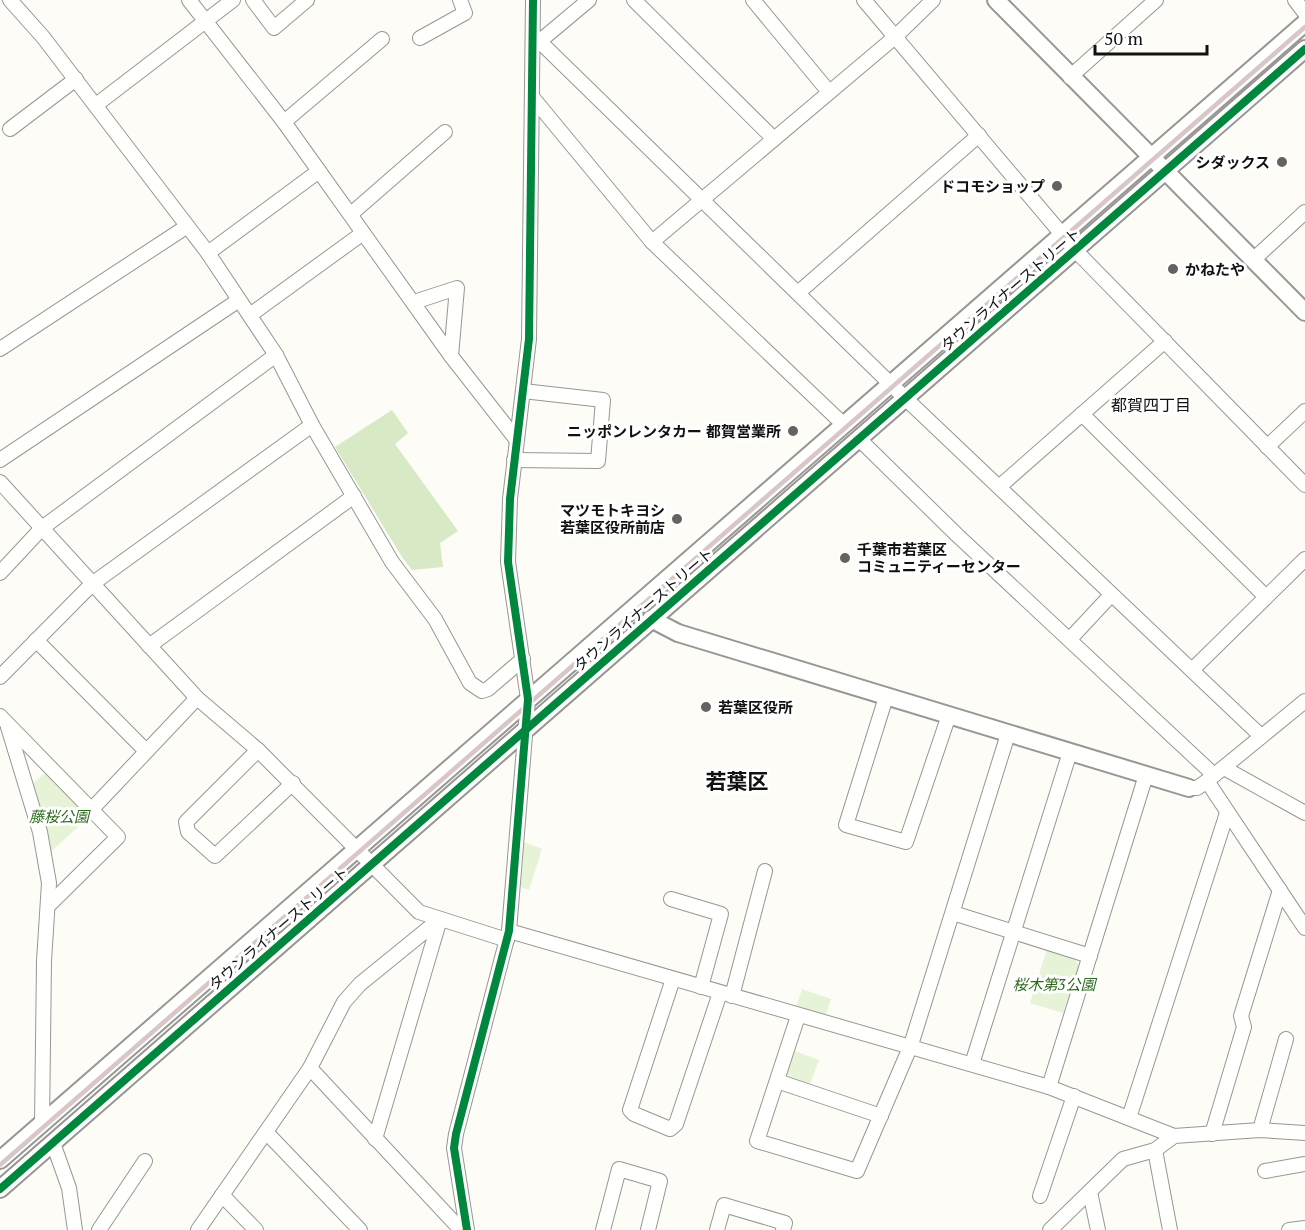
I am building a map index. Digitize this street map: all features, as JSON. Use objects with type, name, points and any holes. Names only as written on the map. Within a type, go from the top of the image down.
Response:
[{"type":"street","points":[[10,0],[44,37],[208,253],[276,355],[312,425],[392,562],[435,619],[470,683],[482,692],[523,659]]},
{"type":"street","points":[[189,0],[284,122],[451,356],[516,439]]},
{"type":"street","points":[[96,105],[233,0]]},
{"type":"street","points":[[253,0],[274,28],[307,0]]},
{"type":"street","points":[[420,38],[465,13],[460,0]]},
{"type":"street","points":[[466,1230],[454,1148],[508,936],[528,699],[508,562],[514,460],[529,339],[536,38],[533,0]]},
{"type":"street","points":[[536,38],[589,0]]},
{"type":"street","points":[[634,0],[774,139]]},
{"type":"street","points":[[753,0],[829,92]]},
{"type":"street","points":[[864,0],[1061,234],[1305,485]]},
{"type":"street","points":[[652,242],[895,37],[933,0]]},
{"type":"street","points":[[996,0],[1305,312]]},
{"type":"street","points":[[1070,77],[1156,0]]},
{"type":"street","points":[[1295,0],[1305,13]]},
{"type":"street","name":"タウンライナーストリート","points":[[0,1160],[892,384],[1150,155],[1305,23]]},
{"type":"street","points":[[536,38],[799,292],[905,398],[1261,736]]},
{"type":"street","points":[[284,122],[382,39]]},
{"type":"street","name":"タウンライナーストリート","points":[[0,1189],[1305,49]]},
{"type":"street","points":[[10,129],[76,80]]},
{"type":"street","points":[[534,98],[652,242],[844,425]]},
{"type":"street","points":[[351,214],[445,132]]},
{"type":"street","points":[[799,292],[979,135]]},
{"type":"street","points":[[208,253],[319,171]]},
{"type":"street","points":[[1253,260],[1305,212]]},
{"type":"street","points":[[0,349],[186,227]]},
{"type":"street","points":[[249,315],[363,233]]},
{"type":"street","points":[[414,302],[457,288],[451,356]]},
{"type":"street","points":[[0,460],[239,300]]},
{"type":"street","points":[[999,486],[1165,341]]},
{"type":"street","points":[[0,573],[42,528],[276,355]]},
{"type":"street","points":[[514,460],[598,461],[603,400],[523,391]]},
{"type":"street","points":[[1267,447],[1305,411]]},
{"type":"street","points":[[1082,414],[1266,597]]},
{"type":"street","points":[[0,677],[92,584],[312,425]]},
{"type":"street","points":[[859,439],[957,535],[1215,775],[1305,813]]},
{"type":"street","points":[[0,482],[197,698],[293,783],[419,912],[673,979],[884,1041],[911,1045],[1049,1087],[1174,1136],[1260,1130],[1305,1133]]},
{"type":"street","points":[[149,646],[354,496]]},
{"type":"street","points":[[1192,670],[1305,559]]},
{"type":"street","points":[[1070,639],[1112,595]]},
{"type":"street","points":[[651,619],[678,633],[1189,788],[1197,788],[1215,775],[1305,701]]},
{"type":"street","points":[[36,640],[146,751]]},
{"type":"street","points":[[886,697],[846,825],[906,842],[949,716]]},
{"type":"street","points":[[92,809],[197,698]]},
{"type":"street","points":[[4,721],[118,837],[50,904]]},
{"type":"street","points":[[4,721],[40,832],[49,883],[50,904],[44,961],[42,1124]]},
{"type":"street","points":[[798,1016],[757,1141],[857,1171],[911,1045],[1008,734]]},
{"type":"street","points":[[258,750],[186,822],[188,832],[214,856],[293,783]]},
{"type":"street","points":[[972,1064],[1070,752]]},
{"type":"street","points":[[1215,775],[1227,813],[1305,928]]},
{"type":"street","points":[[1049,1087],[1146,776]]},
{"type":"street","points":[[1129,1118],[1227,813]]},
{"type":"street","points":[[673,979],[630,1110],[634,1114],[670,1129],[676,1124],[726,994],[765,871]]},
{"type":"street","points":[[1212,1134],[1244,1027],[1241,1016],[1280,890]]},
{"type":"street","points":[[671,899],[721,914],[701,987]]},
{"type":"street","points":[[953,913],[1090,956]]},
{"type":"street","points":[[198,1230],[310,1068],[333,1020],[352,993],[440,919]]},
{"type":"street","points":[[375,1139],[440,919]]},
{"type":"street","points":[[1260,1130],[1286,1039]]},
{"type":"street","points":[[310,1068],[461,1230]]},
{"type":"street","points":[[777,1081],[881,1116]]},
{"type":"street","points":[[1040,1196],[1074,1096]]},
{"type":"street","points":[[266,1132],[360,1230]]},
{"type":"street","points":[[1050,1230],[1065,1224],[1089,1192],[1124,1160],[1155,1150],[1174,1136]]},
{"type":"street","points":[[53,1143],[69,1188],[75,1230]]},
{"type":"street","points":[[1155,1150],[1170,1230]]},
{"type":"street","points":[[99,1230],[145,1161]]},
{"type":"street","points":[[1264,1171],[1305,1164]]},
{"type":"street","points":[[603,1230],[619,1169],[660,1181],[648,1230]]},
{"type":"street","points":[[1089,1192],[1098,1230]]},
{"type":"street","points":[[222,1195],[256,1230]]},
{"type":"street","points":[[717,1230],[724,1205],[785,1223],[783,1230]]},
{"type":"street","points":[[1289,1230],[1305,1228]]},
{"type":"green space","points":[[392,410],[408,433],[395,444],[458,531],[440,543],[443,567],[412,570],[335,447]]},
{"type":"green space","name":"藤桜公園","points":[[45,773],[89,817],[48,854],[29,787]]},
{"type":"green space","points":[[524,842],[542,849],[529,890],[521,887]]},
{"type":"green space","name":"桜木第3公園","points":[[1047,949],[1073,956],[1079,966],[1063,1013],[1030,1003]]},
{"type":"green space","points":[[802,989],[831,999],[824,1020],[795,1010]]},
{"type":"green space","points":[[795,1051],[819,1060],[809,1086],[789,1078],[786,1073]]},
{"type":"railway","points":[[0,1165],[1305,27]]},
{"type":"railway","points":[[0,1186],[1305,46]]},
{"type":"cycle path","points":[[467,1230],[454,1148],[509,931],[528,699],[508,562],[510,499],[529,339],[533,0]]},
{"type":"cycle path","points":[[0,1189],[1305,49]]},
{"type":"place","name":"シダックス","points":[[1282,162]]},
{"type":"place","name":"ドコモショップ","points":[[1057,186]]},
{"type":"place","name":"かねたや","points":[[1173,269]]},
{"type":"place","name":"ニッポンレンタカー 都賀営業所","points":[[793,431]]},
{"type":"place","name":"マツモトキヨシ 若葉区役所前店","points":[[677,519]]},
{"type":"place","name":"千葉市若葉区 コミュニティーセンター","points":[[845,558]]},
{"type":"place","name":"若葉区役所","points":[[706,707]]},
{"type":"district","name":"都賀四丁目","points":[[1151,405]]},
{"type":"district","name":"若葉区","points":[[737,781]]}]
